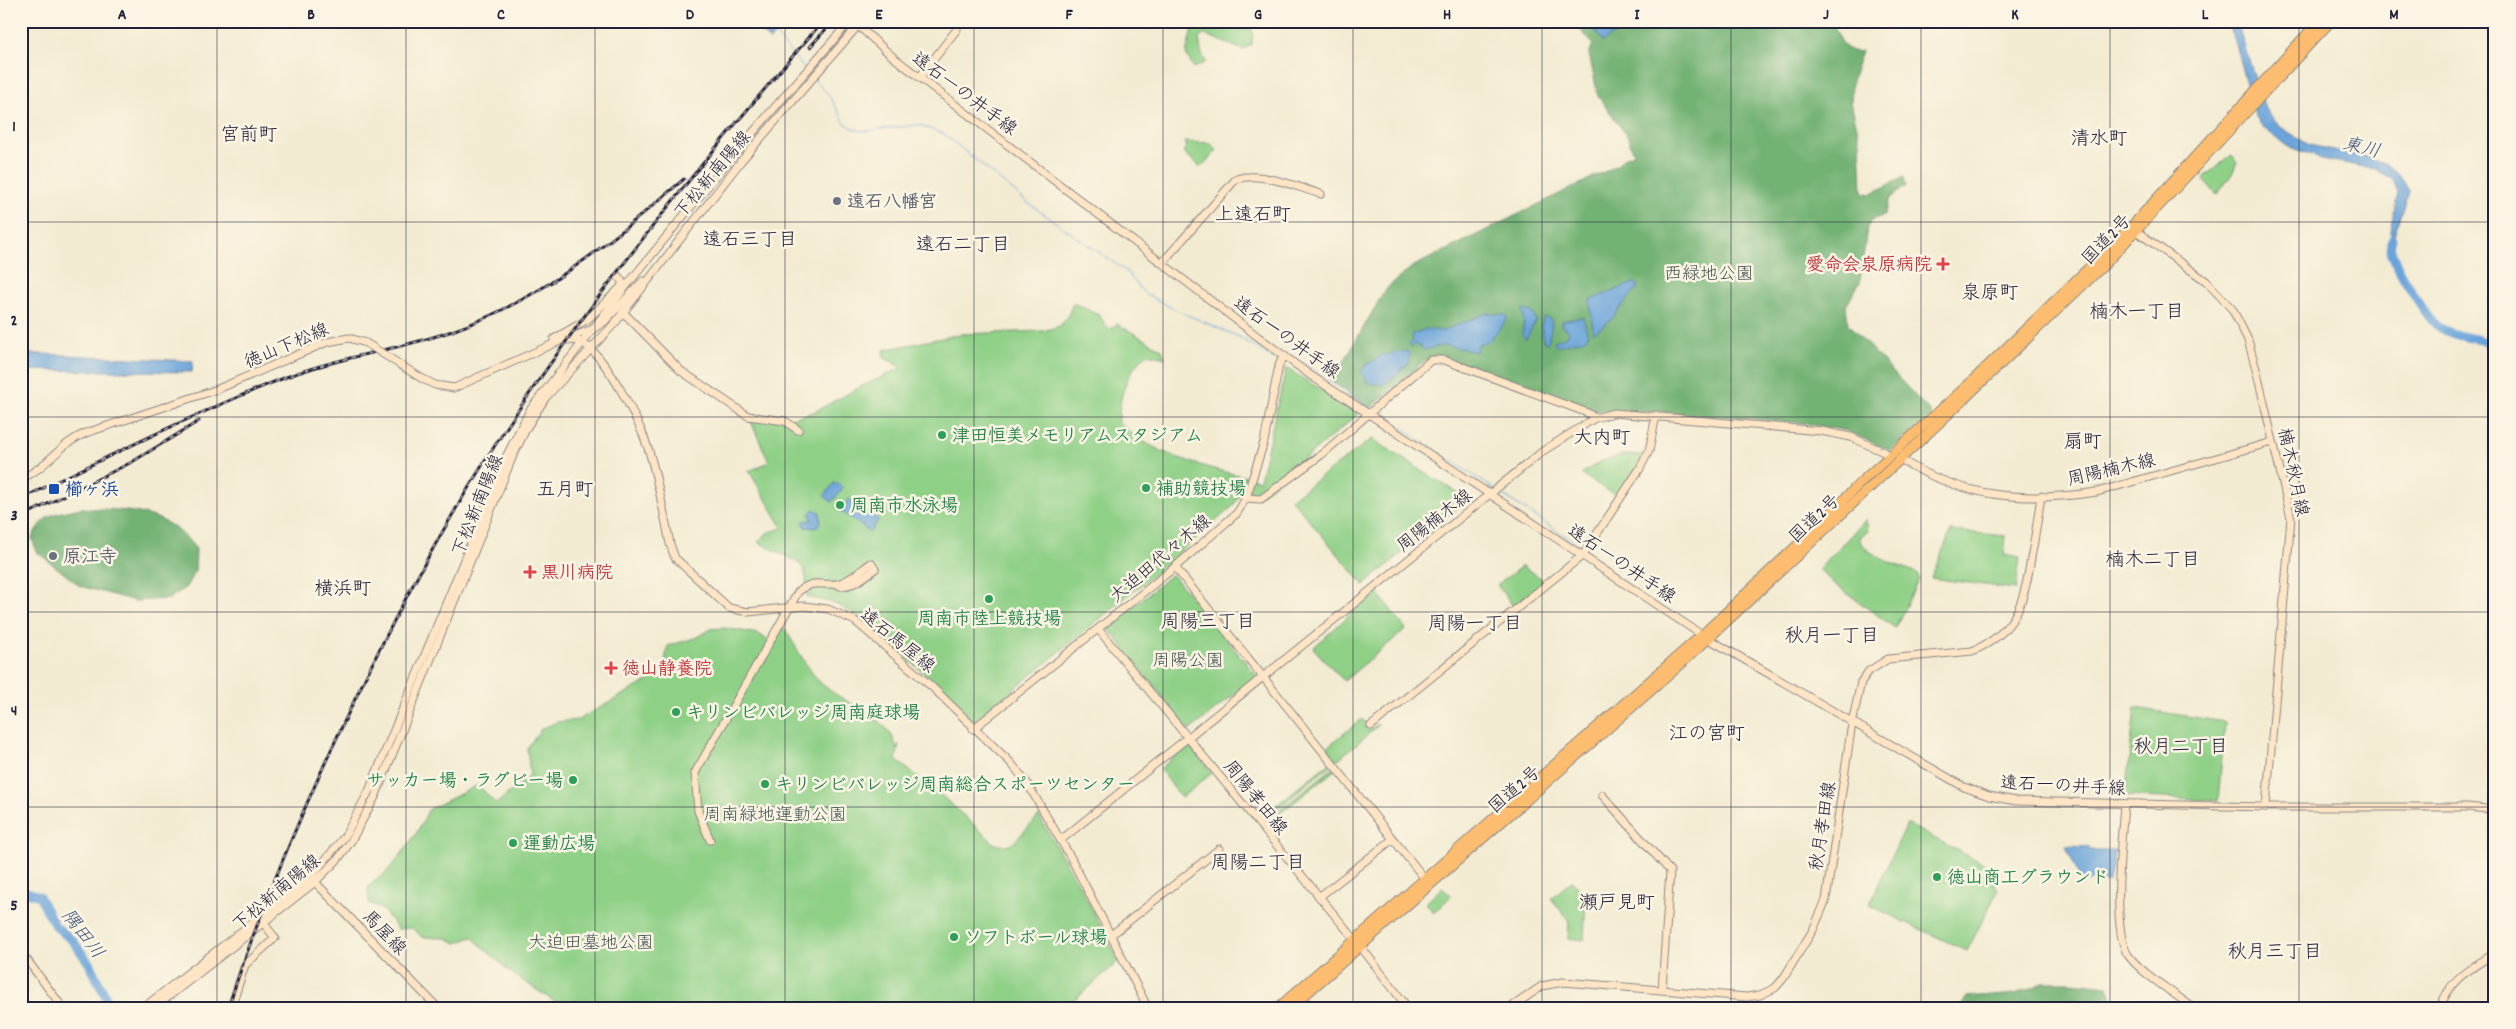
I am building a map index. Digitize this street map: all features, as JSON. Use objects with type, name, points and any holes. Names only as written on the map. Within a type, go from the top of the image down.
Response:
[{"type":"highway","points":[[2266,86],[2273,72],[2319,21]]},
{"type":"highway","name":"国道2号","points":[[1278,1008],[1358,944],[1705,636],[1900,459],[2084,284],[2266,86],[2331,21]]},
{"type":"highway","name":"国道2号","points":[[1290,1008],[1425,879],[1705,636],[1890,455],[2134,230]]},
{"type":"street","name":"下松新南陽線","points":[[313,880],[345,836],[369,791],[514,438],[530,410],[594,329],[624,286],[699,195],[806,71],[856,23]]},
{"type":"street","name":"下松新南陽線","points":[[154,1008],[313,880],[347,847],[376,795],[512,458],[527,427],[546,397],[623,312],[741,161],[815,76],[856,23]]},
{"type":"street","name":"遠石一の井手線","points":[[856,23],[920,77],[1284,355],[1369,413],[1495,492],[1584,555],[1705,636],[1852,724],[1956,783],[1989,796],[2016,801],[2266,807],[2460,807],[2495,810]]},
{"type":"street","points":[[920,77],[956,29]]},
{"type":"street","points":[[1162,263],[1236,179],[1251,177],[1272,180],[1322,194]]},
{"type":"street","name":"楠木秋月線","points":[[2134,230],[2206,281],[2232,309],[2248,340],[2291,518],[2266,807]]},
{"type":"street","points":[[562,340],[594,329],[604,322],[636,286],[652,274]]},
{"type":"street","points":[[508,364],[518,356],[560,337],[588,319],[624,286],[618,276]]},
{"type":"street","points":[[623,312],[680,370],[748,416],[785,420],[798,430]]},
{"type":"street","name":"徳山下松線","points":[[21,479],[44,467],[67,442],[86,433],[226,386],[327,342],[349,338],[366,343],[421,378],[435,385],[454,388],[562,340],[573,339],[582,342]]},
{"type":"street","points":[[582,342],[590,350]]},
{"type":"street","name":"遠石馬屋線","points":[[590,350],[612,376],[649,451],[670,544],[676,558],[729,608],[748,612],[788,608],[828,609],[855,621],[932,687],[973,729],[1011,763],[1027,784],[1061,840],[1148,1008]]},
{"type":"street","name":"大迫田代々木線","points":[[973,729],[1175,567],[1237,513],[1246,498],[1264,442],[1279,365],[1284,355]]},
{"type":"street","points":[[1246,498],[1260,499],[1320,455],[1431,360],[1438,358],[1588,413],[1595,418]]},
{"type":"street","name":"周陽楠木線","points":[[1061,840],[1368,591],[1495,492],[1543,451],[1595,418],[1614,413],[1656,415],[1820,431],[1851,437],[1890,455]]},
{"type":"street","points":[[1371,726],[1584,555],[1646,458],[1656,415]]},
{"type":"street","name":"周陽楠木線","points":[[1900,459],[1937,480],[1961,488],[1998,496],[2067,496],[2096,492],[2272,442]]},
{"type":"street","name":"秋月孝田線","points":[[1510,1008],[1542,986],[1563,982],[1747,997],[1760,995],[1775,988],[1786,975],[1813,930],[1826,900],[1852,724],[1861,682],[1869,671],[1879,663],[1899,656],[1972,651],[1992,641],[2012,622],[2022,605],[2041,496]]},
{"type":"street","points":[[710,840],[698,811],[695,773],[788,608],[806,585],[818,582],[848,586],[859,581],[875,569],[871,563],[852,578],[838,584]]},
{"type":"street","points":[[1175,567],[1262,678],[1425,879]]},
{"type":"street","name":"周陽孝田線","points":[[1098,629],[1358,944],[1408,1008]]},
{"type":"street","points":[[1602,795],[1670,871],[1662,989]]},
{"type":"street","points":[[2124,804],[2120,881],[2120,937],[2127,953],[2136,964],[2193,1008]]},
{"type":"street","points":[[1319,898],[1393,839]]},
{"type":"street","points":[[1110,936],[1220,849]]},
{"type":"street","name":"馬屋線","points":[[313,880],[438,1008]]},
{"type":"street","name":"下松新南陽線","points":[[143,1008],[262,920]]},
{"type":"street","points":[[231,1008],[245,965],[275,938],[262,920]]},
{"type":"street","points":[[21,952],[63,1008]]},
{"type":"street","points":[[2440,1008],[2449,986],[2459,976],[2495,953]]},
{"type":"green space","points":[[1194,21],[1241,21],[1253,31],[1252,44],[1243,50],[1204,34],[1199,38],[1201,52],[1206,62],[1194,68],[1186,54]]},
{"type":"green space","name":"西緑地公園","points":[[1573,21],[1831,21],[1846,47],[1855,52],[1862,51],[1852,81],[1851,102],[1860,141],[1862,192],[1870,194],[1904,177],[1906,186],[1890,198],[1884,215],[1870,221],[1867,227],[1860,282],[1846,306],[1848,324],[1933,415],[1890,451],[1847,431],[1803,423],[1663,412],[1590,411],[1508,379],[1441,356],[1423,362],[1370,409],[1332,382],[1381,297],[1389,286],[1412,267],[1616,166],[1625,157],[1634,154],[1628,137],[1598,96],[1589,54],[1593,44]]},
{"type":"green space","points":[[1185,142],[1210,143],[1217,150],[1201,167],[1183,152],[1187,146]]},
{"type":"green space","points":[[2232,155],[2237,162],[2232,174],[2217,195],[2204,180],[2206,175]]},
{"type":"green space","points":[[1073,303],[1099,315],[1109,330],[1117,324],[1162,349],[1165,358],[1148,354],[1134,367],[1122,394],[1119,423],[1134,435],[1167,454],[1204,466],[1260,480],[1286,368],[1360,413],[1262,494],[1242,490],[1233,506],[1165,565],[974,722],[930,678],[858,616],[831,602],[807,597],[806,576],[802,566],[758,542],[767,533],[783,528],[749,471],[769,462],[749,417],[788,419],[814,412],[862,386],[902,368],[883,357],[884,350],[961,334],[1043,331],[1060,326],[1067,318]]},
{"type":"green space","points":[[1372,439],[1467,499],[1364,585],[1291,499]]},
{"type":"green space","points":[[1622,455],[1646,455],[1617,496],[1581,474],[1600,462]]},
{"type":"green space","points":[[81,508],[130,511],[159,519],[172,526],[196,549],[195,571],[186,587],[169,599],[135,601],[80,586],[37,552],[32,538],[36,529],[46,519],[57,513]]},
{"type":"green space","points":[[1866,519],[1868,531],[1859,539],[1864,546],[1877,556],[1917,573],[1919,579],[1895,628],[1833,583],[1819,569]]},
{"type":"green space","points":[[1951,531],[2006,536],[2004,555],[2020,558],[2016,589],[1931,578]]},
{"type":"green space","points":[[1522,566],[1545,581],[1513,606],[1497,585]]},
{"type":"green space","name":"周陽公園","points":[[1172,574],[1257,676],[1189,731],[1108,628]]},
{"type":"green space","points":[[1376,591],[1406,629],[1344,681],[1313,648]]},
{"type":"green space","name":"周南緑地運動公園","points":[[780,622],[818,680],[838,696],[875,718],[885,727],[893,737],[896,748],[899,744],[896,760],[941,795],[995,844],[1006,846],[1012,844],[1039,816],[1082,890],[1119,961],[1065,1008],[564,1008],[510,972],[472,937],[456,943],[447,938],[422,937],[412,928],[398,929],[382,909],[369,903],[368,888],[388,870],[405,849],[416,834],[428,810],[478,785],[496,804],[530,775],[527,748],[541,729],[557,722],[578,720],[662,673],[668,646],[698,637],[711,629],[725,628],[758,634],[770,641]]},
{"type":"green space","points":[[2135,708],[2225,722],[2218,801],[2125,796]]},
{"type":"green space","points":[[1362,719],[1371,729],[1377,724],[1378,726],[1336,761],[1326,748]]},
{"type":"green space","points":[[1190,746],[1212,773],[1181,798],[1160,769],[1185,747]]},
{"type":"green space","points":[[1329,763],[1331,765],[1261,821],[1259,819]]},
{"type":"green space","points":[[1333,768],[1335,770],[1264,826],[1262,824]]},
{"type":"green space","name":"徳山商工グラウンド","points":[[1907,824],[1984,864],[1998,890],[1967,951],[1869,905]]},
{"type":"green space","points":[[1572,881],[1586,895],[1584,940],[1568,938],[1569,921],[1551,898]]},
{"type":"green space","points":[[1442,887],[1451,896],[1434,913],[1426,903]]},
{"type":"green space","points":[[2043,982],[2071,982],[2108,986],[2115,1008],[1960,1008],[1967,997],[2014,994]]},
{"type":"water","points":[[747,21],[779,21],[784,25],[770,40]]},
{"type":"water","points":[[1601,21],[1622,21],[1625,26],[1603,42],[1593,27]]},
{"type":"water","points":[[2226,21],[2237,23],[2264,106],[2282,128],[2309,145],[2368,157],[2386,164],[2402,179],[2409,191],[2390,249],[2390,230],[2398,193],[2393,180],[2375,169],[2322,159],[2287,146],[2262,127],[2254,113],[2230,26]]},
{"type":"water","points":[[1634,283],[1637,284],[1637,288],[1609,322],[1593,333],[1590,300]]},
{"type":"water","points":[[1522,310],[1532,312],[1536,320],[1526,339],[1522,335],[1524,322]]},
{"type":"water","points":[[1487,313],[1506,315],[1507,320],[1488,342],[1477,345],[1476,352],[1445,345],[1425,350],[1415,344],[1412,347],[1409,344],[1413,341],[1412,334],[1426,329],[1443,331]]},
{"type":"water","points":[[1544,317],[1550,319],[1552,324],[1548,343],[1544,342],[1541,326]]},
{"type":"water","points":[[1583,317],[1588,335],[1585,339],[1556,346],[1554,341],[1566,337],[1569,333],[1567,329],[1561,326],[1562,321]]},
{"type":"water","points":[[1407,351],[1410,353],[1408,364],[1384,385],[1369,383],[1361,372],[1365,366],[1382,355]]},
{"type":"water","points":[[21,354],[193,361],[192,372],[21,370]]},
{"type":"water","points":[[835,482],[843,488],[832,502],[824,496]]},
{"type":"water","points":[[849,499],[879,520],[870,532],[841,511]]},
{"type":"water","points":[[813,509],[820,512],[821,522],[816,528],[805,527],[803,521],[812,520],[810,514]]},
{"type":"water","points":[[2066,846],[2089,847],[2089,850],[2115,850],[2109,882],[2081,881]]},
{"type":"waterway","points":[[774,33],[804,68]]},
{"type":"waterway","points":[[815,80],[830,97],[845,123],[854,129],[863,131],[919,125],[944,134],[1028,203],[1126,271],[1144,293],[1176,310],[1239,337],[1274,359],[1279,358]]},
{"type":"waterway","name":"東川","points":[[2392,239],[2391,249],[2393,257],[2412,291],[2434,323],[2453,334],[2495,345]]},
{"type":"waterway","points":[[1288,355],[1371,407]]},
{"type":"waterway","points":[[1376,411],[1494,489]]},
{"type":"waterway","points":[[1497,491],[1583,548]]},
{"type":"waterway","name":"隅田川","points":[[21,890],[39,896],[55,926],[73,941],[89,963],[111,1008]]},
{"type":"railway","points":[[228,1008],[276,876],[332,748],[393,622],[461,500],[511,421],[622,266],[700,167],[823,21]]},
{"type":"railway","points":[[810,47],[833,21]]},
{"type":"railway","points":[[21,499],[187,419],[289,376],[329,363],[432,338],[486,318],[518,302],[576,266],[630,225],[684,179]]},
{"type":"railway","points":[[21,517],[132,462],[199,421]]},
{"type":"place","name":"遠石八幡宮","points":[[837,201]]},
{"type":"place","name":"愛命会泉原病院","points":[[1943,264]]},
{"type":"place","name":"津田恒美メモリアムスタジアム","points":[[942,435]]},
{"type":"place","name":"補助競技場","points":[[1146,488]]},
{"type":"place","name":"櫛ヶ浜","points":[[54,489]]},
{"type":"place","name":"周南市水泳場","points":[[840,505]]},
{"type":"place","name":"原江寺","points":[[53,556]]},
{"type":"place","name":"黒川病院","points":[[530,572]]},
{"type":"place","name":"周南市陸上競技場","points":[[989,599]]},
{"type":"place","name":"徳山静養院","points":[[611,668]]},
{"type":"place","name":"キリンビバレッジ周南庭球場","points":[[676,712]]},
{"type":"place","name":"サッカー場・ラグビー場","points":[[573,780]]},
{"type":"place","name":"キリンビバレッジ周南総合スポーツセンター","points":[[765,784]]},
{"type":"place","name":"運動広場","points":[[513,843]]},
{"type":"place","name":"徳山商工グラウンド","points":[[1937,877]]},
{"type":"place","name":"ソフトボール球場","points":[[954,937]]},
{"type":"district","name":"宮前町","points":[[249,133]]},
{"type":"district","name":"清水町","points":[[2099,137]]},
{"type":"district","name":"上遠石町","points":[[1253,213]]},
{"type":"district","name":"遠石三丁目","points":[[750,238]]},
{"type":"district","name":"遠石二丁目","points":[[963,243]]},
{"type":"district","name":"泉原町","points":[[1990,291]]},
{"type":"district","name":"楠木一丁目","points":[[2137,310]]},
{"type":"district","name":"大内町","points":[[1602,436]]},
{"type":"district","name":"扇町","points":[[2083,440]]},
{"type":"district","name":"五月町","points":[[565,488]]},
{"type":"district","name":"楠木二丁目","points":[[2153,558]]},
{"type":"district","name":"横浜町","points":[[343,587]]},
{"type":"district","name":"周陽三丁目","points":[[1208,620]]},
{"type":"district","name":"周陽一丁目","points":[[1475,622]]},
{"type":"district","name":"秋月一丁目","points":[[1832,634]]},
{"type":"district","name":"江の宮町","points":[[1707,732]]},
{"type":"district","name":"秋月二丁目","points":[[2181,745]]},
{"type":"district","name":"周陽二丁目","points":[[1258,861]]},
{"type":"district","name":"瀬戸見町","points":[[1617,901]]},
{"type":"district","name":"秋月三丁目","points":[[2275,950]]},
{"type":"park label","name":"大迫田墓地公園","points":[[591,942]]}]
